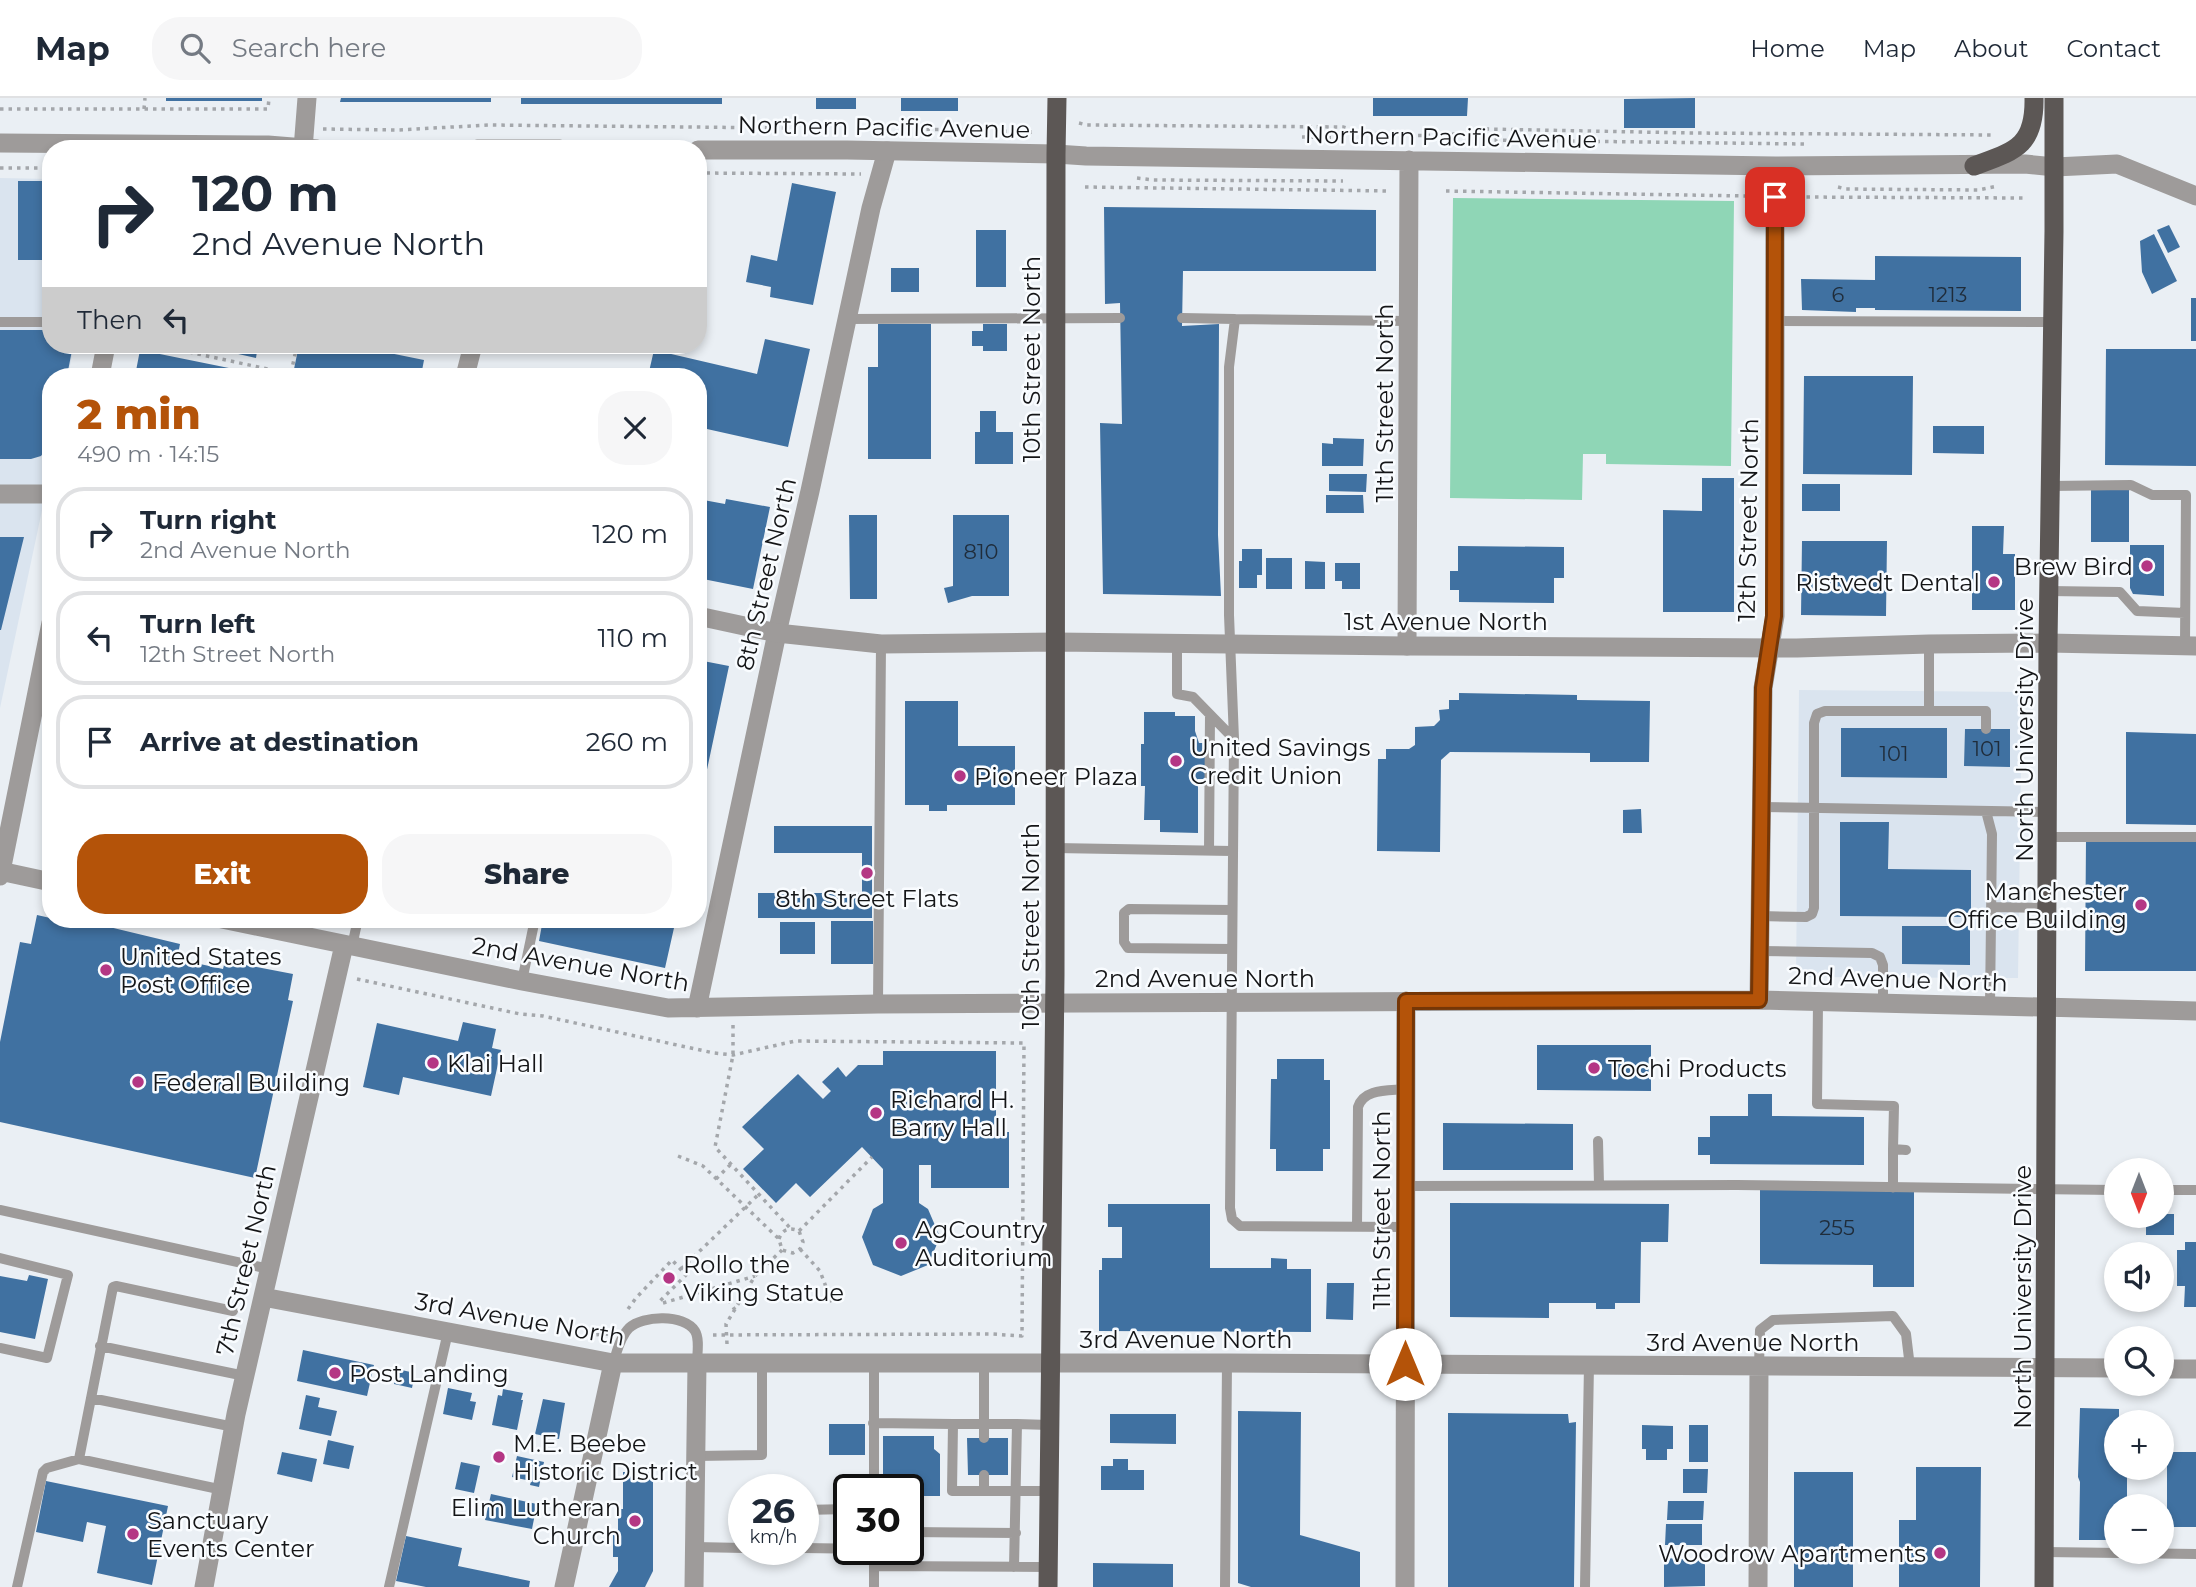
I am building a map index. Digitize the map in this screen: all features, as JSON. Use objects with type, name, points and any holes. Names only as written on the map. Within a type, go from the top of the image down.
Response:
[{"type":"main road","name":"10th Street North","points":[[1048,1587],[1055,1003],[1057,98]]},
{"type":"main road","points":[[1974,166],[2018,148],[2031,128],[2034,98]]},
{"type":"main road","name":"North University Drive","points":[[2045,1587],[2048,643],[2054,98]]},
{"type":"street","points":[[307,98],[308,140]]},
{"type":"street","points":[[0,143],[42,143]]},
{"type":"street","name":"Northern Pacific Avenue","points":[[707,150],[1775,166],[2025,164],[2054,167],[2117,164],[2196,196]]},
{"type":"street","name":"8th Street North","points":[[698,1008],[846,319],[887,151]]},
{"type":"street","name":"11th Street North","points":[[1407,646],[1409,160]]},
{"type":"street","name":"12th Street North","points":[[1759,1000],[1763,688],[1774,616],[1775,166]]},
{"type":"street","points":[[0,494],[42,494]]},
{"type":"street","name":"1st Avenue North","points":[[707,618],[777,633],[881,644],[1055,642],[1769,647],[2048,643],[2190,646]]},
{"type":"street","points":[[42,666],[0,873],[42,880]]},
{"type":"street","name":"2nd Avenue North","points":[[266,928],[668,1008],[878,1004],[1759,1000],[2196,1010]]},
{"type":"street","name":"7th Street North","points":[[204,1587],[234,1427],[269,1269],[348,945]]},
{"type":"street","name":"11th Street North","points":[[1405,1587],[1406,1001]]},
{"type":"street","name":"3rd Avenue North","points":[[263,1297],[613,1363],[2104,1368]]},
{"type":"street","points":[[564,1587],[613,1363]]},
{"type":"street","points":[[694,1587],[698,1364]]},
{"type":"street","points":[[1758,1587],[1759,1366]]},
{"type":"street","points":[[2174,1369],[2196,1369]]},
{"type":"lane","points":[[846,319],[1120,318]]},
{"type":"lane","points":[[1182,318],[1408,321]]},
{"type":"lane","points":[[1235,319],[1229,367],[1230,644],[1234,739],[1232,1219],[1240,1226],[1406,1227]]},
{"type":"lane","points":[[1774,321],[2052,322]]},
{"type":"lane","points":[[0,322],[42,322]]},
{"type":"lane","points":[[2050,486],[2131,485],[2152,495],[2186,495],[2185,613],[2190,646]]},
{"type":"lane","points":[[2049,591],[2120,592],[2137,611],[2185,613]]},
{"type":"lane","points":[[878,1004],[881,644]]},
{"type":"lane","points":[[1177,644],[1177,694],[1193,696],[1234,739]]},
{"type":"lane","points":[[1928,644],[1928,710]]},
{"type":"lane","points":[[1760,916],[1805,917],[1812,914],[1814,908],[1814,723],[1817,714],[1825,711],[1986,711],[1986,729]]},
{"type":"lane","points":[[1209,851],[1210,715]]},
{"type":"lane","points":[[1761,807],[2049,812]]},
{"type":"lane","points":[[1986,811],[1993,834],[1990,1006]]},
{"type":"lane","points":[[2048,836],[2196,837]]},
{"type":"lane","points":[[1055,848],[1232,851]]},
{"type":"lane","points":[[1992,907],[2048,908]]},
{"type":"lane","points":[[1233,911],[1129,909],[1124,913],[1124,942],[1128,948],[1233,949]]},
{"type":"lane","points":[[348,945],[355,928]]},
{"type":"lane","points":[[522,981],[533,928]]},
{"type":"lane","points":[[1759,951],[1872,953],[1880,957],[1883,965],[1883,1003]]},
{"type":"lane","points":[[1818,1002],[1817,1104],[1894,1106],[1893,1188]]},
{"type":"lane","points":[[1357,1227],[1360,1100],[1372,1093],[1406,1089]]},
{"type":"lane","points":[[1598,1141],[1599,1185]]},
{"type":"lane","points":[[1893,1149],[1906,1150]]},
{"type":"lane","points":[[1406,1186],[1599,1185],[2104,1190]]},
{"type":"lane","points":[[2174,1190],[2196,1190]]},
{"type":"lane","points":[[0,1210],[269,1269]]},
{"type":"lane","points":[[0,1258],[68,1275],[47,1357],[0,1348]]},
{"type":"lane","points":[[79,1459],[111,1290],[116,1286],[233,1311]]},
{"type":"lane","points":[[1759,1366],[1760,1330],[1773,1320],[1894,1316],[1906,1334],[1910,1367]]},
{"type":"lane","points":[[613,1363],[624,1334],[631,1326],[642,1321],[670,1319],[692,1327],[698,1334],[698,1364]]},
{"type":"lane","points":[[389,1587],[448,1332]]},
{"type":"lane","points":[[100,1346],[245,1376]]},
{"type":"lane","points":[[984,1363],[984,1438]]},
{"type":"lane","points":[[1225,1587],[1227,1363]]},
{"type":"lane","points":[[696,1456],[762,1455],[762,1364]]},
{"type":"lane","points":[[874,1364],[874,1474]]},
{"type":"lane","points":[[1585,1587],[1589,1366]]},
{"type":"lane","points":[[90,1398],[234,1427]]},
{"type":"lane","points":[[873,1423],[1049,1424]]},
{"type":"lane","points":[[953,1424],[952,1491],[1049,1491]]},
{"type":"lane","points":[[1014,1567],[1017,1424]]},
{"type":"lane","points":[[17,1587],[43,1472],[47,1468],[79,1459],[223,1490]]},
{"type":"lane","points":[[984,1475],[984,1491]]},
{"type":"lane","points":[[924,1532],[1016,1533]]},
{"type":"lane","points":[[695,1546],[728,1547]]},
{"type":"lane","points":[[2045,1552],[2196,1554]]},
{"type":"lane","points":[[874,1587],[874,1566],[1048,1567]]},
{"type":"path","points":[[144,109],[145,98]]},
{"type":"path","points":[[0,109],[268,109],[269,98]]},
{"type":"path","points":[[1079,123],[1343,127],[1365,133],[1462,134],[1487,129],[2001,135]]},
{"type":"path","points":[[0,168],[42,168]]},
{"type":"path","points":[[707,173],[848,175]]},
{"type":"path","points":[[1829,185],[1846,189],[1965,190],[2008,185]]},
{"type":"path","points":[[1085,187],[1392,191]]},
{"type":"path","points":[[1446,191],[1747,196]]},
{"type":"path","points":[[1798,197],[2025,198]]},
{"type":"path","points":[[196,354],[259,368]]},
{"type":"path","points":[[733,1022],[733,1055],[715,1147],[791,1229]]},
{"type":"path","points":[[706,1334],[1022,1336],[1024,1043]]},
{"type":"path","points":[[678,1156],[703,1166],[779,1239]]},
{"type":"path","points":[[799,1231],[872,1157]]},
{"type":"path","points":[[716,1179],[731,1164]]},
{"type":"path","points":[[681,1269],[759,1194]]},
{"type":"path","points":[[783,1231],[799,1231],[803,1238],[800,1249],[793,1253],[782,1250],[779,1239],[783,1231]]},
{"type":"path","points":[[800,1249],[820,1271],[832,1303]]},
{"type":"path","points":[[727,1353],[726,1324],[755,1276],[782,1250]]},
{"type":"path","points":[[636,1310],[625,1315],[636,1298],[672,1260],[686,1275],[656,1304],[755,1276]]},
{"type":"path","points":[[719,1286],[735,1310]]},
{"type":"path","points":[[591,1348],[593,1335],[613,1334]]},
{"type":"shaded area","points":[[0,178],[42,179],[42,354],[72,354],[70,368],[42,368],[42,510],[0,708]]},
{"type":"shaded area","points":[[1799,690],[2022,692],[2018,978],[1796,977]]},
{"type":"green space","points":[[1453,198],[1734,201],[1731,466],[1606,464],[1606,454],[1583,454],[1582,500],[1450,498]]},
{"type":"building","points":[[166,98],[262,98],[262,101],[166,101]]},
{"type":"building","points":[[341,98],[491,98],[491,102],[340,102]]},
{"type":"building","points":[[521,98],[722,98],[722,104],[521,104]]},
{"type":"building","points":[[816,98],[856,98],[856,109],[816,109]]},
{"type":"building","points":[[901,98],[958,98],[958,111],[901,111]]},
{"type":"building","points":[[1373,98],[1468,98],[1467,116],[1373,116]]},
{"type":"building","points":[[1695,98],[1695,128],[1624,128],[1624,99]]},
{"type":"building","points":[[18,181],[42,181],[42,260],[18,260]]},
{"type":"building","points":[[792,183],[836,192],[813,305],[770,297],[771,287],[746,282],[751,255],[777,261]]},
{"type":"building","points":[[1104,207],[1376,210],[1376,271],[1183,271],[1182,326],[1219,324],[1218,535],[1221,596],[1103,594],[1100,423],[1122,424],[1120,303],[1105,304]]},
{"type":"building","points":[[2169,225],[2180,247],[2168,253],[2157,230]]},
{"type":"building","points":[[976,230],[1006,230],[1006,287],[976,287]]},
{"type":"building","points":[[2154,234],[2177,281],[2152,294],[2142,272],[2140,241]]},
{"type":"building","points":[[1875,256],[2021,257],[2021,311],[1875,308],[1856,308],[1856,312],[1802,310],[1801,279],[1875,280]]},
{"type":"building","points":[[891,268],[919,268],[919,292],[891,292]]},
{"type":"building","points":[[2191,298],[2196,298],[2196,341],[2191,341]]},
{"type":"building","points":[[878,324],[931,324],[931,459],[868,459],[868,367],[878,367]]},
{"type":"building","points":[[983,324],[1007,324],[1007,351],[983,351],[983,346],[972,346],[972,331],[983,331]]},
{"type":"building","points":[[0,330],[42,330],[42,354],[71,354],[69,368],[42,368],[42,455],[31,459],[0,459]]},
{"type":"building","points":[[765,339],[810,349],[788,447],[707,429],[707,368],[650,368],[653,354],[671,354],[757,374]]},
{"type":"building","points":[[2106,349],[2196,349],[2196,466],[2105,465]]},
{"type":"building","points":[[139,354],[160,354],[229,368],[137,368]]},
{"type":"building","points":[[238,354],[257,354],[256,358]]},
{"type":"building","points":[[297,354],[394,354],[424,360],[422,368],[294,368]]},
{"type":"building","points":[[1804,376],[1913,376],[1912,475],[1803,474]]},
{"type":"building","points":[[980,411],[996,411],[996,432],[1013,432],[1013,464],[975,464],[975,432],[980,432]]},
{"type":"building","points":[[1933,426],[1984,426],[1984,454],[1933,453]]},
{"type":"building","points":[[1333,438],[1364,439],[1363,466],[1322,466],[1322,443],[1333,444]]},
{"type":"building","points":[[1329,474],[1367,474],[1366,492],[1329,491]]},
{"type":"building","points":[[1702,478],[1734,478],[1734,612],[1663,612],[1663,510],[1702,511]]},
{"type":"building","points":[[1802,484],[1840,484],[1840,511],[1802,511]]},
{"type":"building","points":[[2091,490],[2129,490],[2129,542],[2091,542]]},
{"type":"building","points":[[1326,495],[1363,495],[1364,513],[1326,513]]},
{"type":"building","points":[[726,499],[770,507],[753,589],[707,580],[707,501],[725,504]]},
{"type":"building","points":[[849,515],[877,515],[877,599],[850,599]]},
{"type":"building","points":[[953,515],[1009,515],[1009,596],[972,596],[948,603],[944,588],[953,586]]},
{"type":"building","name":"Ristvedt Dental","points":[[1972,526],[2004,526],[2003,554],[2015,554],[2015,610],[1972,610]]},
{"type":"building","points":[[0,537],[24,537],[1,630],[0,630]]},
{"type":"building","points":[[1802,541],[1887,541],[1886,616],[1801,615]]},
{"type":"building","name":"Brew Bird","points":[[2130,545],[2164,545],[2164,596],[2133,594],[2130,588]]},
{"type":"building","points":[[1458,546],[1564,547],[1564,578],[1554,578],[1554,603],[1459,602],[1459,590],[1450,590],[1450,571],[1458,571]]},
{"type":"building","points":[[1242,549],[1262,549],[1262,575],[1257,575],[1257,588],[1239,588]]},
{"type":"building","points":[[1266,558],[1292,558],[1292,589],[1266,589]]},
{"type":"building","points":[[1305,561],[1325,562],[1325,589],[1305,589]]},
{"type":"building","points":[[1335,563],[1360,563],[1360,589],[1342,589],[1342,581],[1335,581]]},
{"type":"building","points":[[707,662],[729,666],[707,770]]},
{"type":"building","points":[[1459,693],[1577,695],[1577,700],[1650,701],[1649,762],[1590,762],[1590,753],[1450,752],[1441,760],[1440,852],[1377,851],[1378,759],[1386,759],[1386,749],[1409,749],[1415,745],[1415,727],[1434,726],[1440,720],[1439,710],[1449,709],[1449,700],[1459,700]]},
{"type":"building","name":"Pioneer Plaza","points":[[905,701],[958,701],[958,746],[1015,746],[1015,805],[947,805],[947,811],[929,811],[929,805],[905,805]]},
{"type":"building","name":"United Savings Credit Union","points":[[1144,712],[1175,712],[1175,716],[1195,716],[1195,731],[1199,743],[1212,743],[1212,779],[1198,779],[1198,833],[1160,832],[1160,820],[1144,820],[1145,786],[1141,786],[1141,744],[1144,744]]},
{"type":"building","points":[[1841,728],[1947,728],[1947,778],[1841,777]]},
{"type":"building","points":[[1965,729],[2010,729],[2010,767],[1964,766]]},
{"type":"building","points":[[2126,732],[2196,734],[2196,825],[2126,824]]},
{"type":"building","points":[[1641,809],[1642,833],[1623,833],[1623,810]]},
{"type":"building","points":[[1840,822],[1889,822],[1888,869],[1971,870],[1971,917],[1840,916]]},
{"type":"building","name":"8th Street Flats","points":[[774,826],[872,826],[872,918],[758,918],[758,893],[862,893],[862,853],[774,853]]},
{"type":"building","name":"Manchester Office Building","points":[[2086,839],[2196,840],[2196,971],[2085,971]]},
{"type":"building","name":"Federal Building","points":[[37,915],[42,916],[42,928],[113,928],[180,944],[177,959],[223,969],[225,961],[293,974],[288,1000],[293,1001],[255,1178],[0,1122],[0,1042],[20,942],[31,944]]},
{"type":"building","points":[[831,921],[873,921],[873,964],[831,964]]},
{"type":"building","points":[[780,922],[815,922],[815,954],[780,954]]},
{"type":"building","points":[[1902,926],[1970,926],[1970,965],[1902,964]]},
{"type":"building","points":[[541,928],[674,928],[665,968],[539,941]]},
{"type":"building","name":"Klai Hall","points":[[463,1022],[496,1029],[492,1048],[501,1050],[491,1096],[403,1077],[399,1095],[363,1087],[377,1023],[458,1041]]},
{"type":"building","name":"Tochi Products","points":[[1537,1045],[1651,1045],[1651,1091],[1537,1090]]},
{"type":"building","name":"Richard H. Barry Hall","points":[[883,1051],[996,1051],[996,1132],[1009,1132],[1009,1188],[931,1188],[931,1165],[919,1165],[919,1203],[928,1209],[940,1237],[928,1265],[901,1276],[873,1265],[862,1237],[873,1209],[883,1203],[883,1169],[862,1147],[810,1197],[796,1183],[776,1203],[743,1169],[764,1149],[742,1127],[798,1074],[823,1099],[831,1091],[822,1082],[838,1067],[846,1077],[858,1065],[883,1065]]},
{"type":"building","points":[[1277,1059],[1324,1059],[1324,1080],[1330,1080],[1330,1149],[1323,1149],[1323,1171],[1276,1171],[1276,1149],[1270,1149],[1271,1079],[1277,1079]]},
{"type":"building","points":[[1748,1094],[1772,1094],[1772,1116],[1864,1117],[1864,1165],[1710,1164],[1710,1155],[1698,1155],[1698,1137],[1710,1137],[1710,1116],[1748,1116]]},
{"type":"building","points":[[1443,1123],[1573,1124],[1573,1170],[1443,1170]]},
{"type":"building","points":[[1760,1189],[1914,1190],[1914,1287],[1873,1287],[1873,1265],[1760,1264]]},
{"type":"building","points":[[1450,1203],[1669,1204],[1668,1242],[1641,1242],[1640,1303],[1615,1303],[1615,1309],[1596,1309],[1596,1303],[1549,1303],[1549,1318],[1450,1317]]},
{"type":"building","points":[[1108,1204],[1210,1204],[1210,1268],[1271,1268],[1271,1258],[1287,1259],[1287,1269],[1311,1269],[1311,1332],[1099,1331],[1099,1270],[1102,1270],[1102,1258],[1122,1258],[1122,1227],[1108,1227]]},
{"type":"building","points":[[2146,1228],[2174,1228],[2174,1235],[2146,1235]]},
{"type":"building","points":[[2185,1242],[2196,1242],[2196,1307],[2184,1307],[2185,1286],[2177,1286],[2177,1250],[2185,1250]]},
{"type":"building","points":[[29,1275],[48,1279],[35,1339],[0,1332],[0,1276],[27,1281]]},
{"type":"building","points":[[1327,1283],[1354,1283],[1353,1320],[1326,1319]]},
{"type":"building","name":"Post Landing","points":[[303,1350],[374,1365],[367,1396],[297,1381]]},
{"type":"building","points":[[397,1369],[415,1373],[412,1388],[394,1384]]},
{"type":"building","points":[[448,1388],[472,1393],[470,1401],[476,1402],[472,1420],[443,1414]]},
{"type":"building","points":[[503,1389],[523,1393],[517,1430],[492,1425],[498,1395],[502,1396]]},
{"type":"building","points":[[306,1395],[320,1398],[318,1407],[337,1411],[331,1436],[299,1429]]},
{"type":"building","points":[[543,1399],[565,1403],[559,1439],[535,1434]]},
{"type":"building","points":[[2080,1408],[2119,1409],[2104,1410],[2104,1480],[2127,1480],[2127,1494],[2104,1494],[2104,1540],[2079,1540]]},
{"type":"building","points":[[1238,1411],[1301,1412],[1300,1535],[1360,1552],[1360,1587],[1251,1587],[1238,1583]]},
{"type":"building","points":[[1448,1413],[1568,1414],[1569,1423],[1576,1422],[1574,1587],[1448,1587]]},
{"type":"building","points":[[1110,1414],[1176,1414],[1176,1444],[1110,1443]]},
{"type":"building","points":[[829,1424],[865,1424],[865,1455],[829,1455]]},
{"type":"building","points":[[1642,1425],[1673,1426],[1673,1449],[1667,1449],[1667,1460],[1646,1460],[1646,1449],[1642,1449]]},
{"type":"building","points":[[1689,1425],[1708,1425],[1708,1462],[1689,1462]]},
{"type":"building","points":[[883,1436],[934,1436],[934,1449],[940,1454],[940,1496],[924,1496],[924,1474],[883,1474]]},
{"type":"building","points":[[967,1438],[1008,1438],[1008,1475],[968,1475]]},
{"type":"building","points":[[328,1440],[354,1446],[349,1469],[323,1464]]},
{"type":"building","points":[[282,1452],[317,1459],[312,1482],[277,1474]]},
{"type":"building","points":[[2174,1452],[2196,1452],[2196,1527],[2174,1527],[2174,1494],[2167,1494],[2167,1480],[2174,1480]]},
{"type":"building","points":[[517,1456],[544,1462],[539,1487],[530,1485],[531,1481],[512,1477]]},
{"type":"building","points":[[1113,1459],[1128,1459],[1128,1470],[1144,1470],[1144,1490],[1101,1490],[1101,1466],[1113,1466]]},
{"type":"building","points":[[461,1462],[480,1466],[474,1493],[455,1489]]},
{"type":"building","name":"Woodrow Apartments","points":[[1916,1467],[1981,1467],[1980,1587],[1899,1587],[1899,1520],[1916,1520]]},
{"type":"building","points":[[1683,1469],[1708,1469],[1707,1493],[1683,1493]]},
{"type":"building","name":"Elim Lutheran Church","points":[[623,1472],[653,1472],[653,1571],[645,1587],[609,1587],[618,1571],[618,1557],[613,1557],[613,1533],[618,1533],[618,1509],[623,1509]]},
{"type":"building","name":"Woodrow Apartments","points":[[1794,1472],[1853,1472],[1853,1587],[1794,1587]]},
{"type":"building","name":"Sanctuary Events Center","points":[[46,1481],[168,1506],[152,1585],[97,1573],[106,1526],[87,1522],[83,1542],[36,1532]]},
{"type":"building","points":[[491,1494],[537,1504],[532,1529],[485,1520]]},
{"type":"building","points":[[1668,1501],[1704,1501],[1703,1520],[1667,1520]]},
{"type":"building","points":[[1666,1524],[1702,1524],[1702,1545],[1665,1545]]},
{"type":"building","points":[[406,1536],[462,1548],[458,1566],[530,1581],[529,1587],[426,1587],[396,1581]]},
{"type":"building","points":[[1664,1558],[1705,1560],[1705,1586],[1664,1587]]},
{"type":"building","points":[[1093,1563],[1173,1564],[1173,1587],[1093,1587]]},
{"type":"place","name":"Brew Bird","points":[[2147,566]]},
{"type":"place","name":"Ristvedt Dental","points":[[1994,582]]},
{"type":"place","name":"United Savings Credit Union","points":[[1176,761]]},
{"type":"place","name":"Pioneer Plaza","points":[[960,776]]},
{"type":"place","name":"8th Street Flats","points":[[867,873]]},
{"type":"place","name":"Manchester Office Building","points":[[2141,905]]},
{"type":"place","name":"United States Post Office","points":[[106,970]]},
{"type":"place","name":"Klai Hall","points":[[433,1063]]},
{"type":"place","name":"Tochi Products","points":[[1594,1068]]},
{"type":"place","name":"Federal Building","points":[[138,1082]]},
{"type":"place","name":"Richard H. Barry Hall","points":[[876,1113]]},
{"type":"place","name":"AgCountry Auditorium","points":[[901,1243]]},
{"type":"place","name":"Rollo the Viking Statue","points":[[669,1278]]},
{"type":"place","name":"Post Landing","points":[[335,1373]]},
{"type":"place","name":"M.E. Beebe Historic District","points":[[499,1457]]},
{"type":"place","name":"Elim Lutheran Church","points":[[635,1521]]},
{"type":"place","name":"Sanctuary Events Center","points":[[133,1534]]},
{"type":"place","name":"Woodrow Apartments","points":[[1940,1553]]},
{"type":"route","points":[[1405,1364],[1406,1001],[1759,1000],[1763,688],[1774,616],[1775,197]]}]
